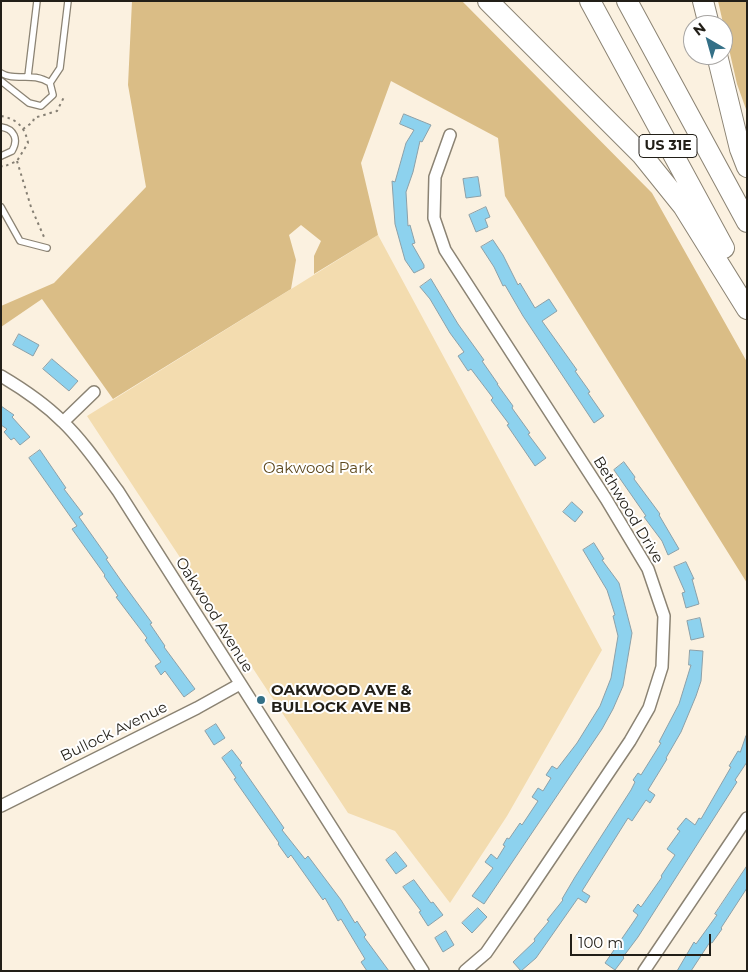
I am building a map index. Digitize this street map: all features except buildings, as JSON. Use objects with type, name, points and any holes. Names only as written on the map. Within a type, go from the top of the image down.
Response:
[{"type":"highway","points":[[488,1],[642,155],[683,206],[747,309]]},
{"type":"highway","name":"US 31E","points":[[590,1],[747,290]]},
{"type":"highway","name":"US 31E","points":[[627,1],[747,222]]},
{"type":"highway","points":[[703,1],[706,15]]},
{"type":"highway","points":[[719,65],[740,149],[747,167]]},
{"type":"street","name":"Bethwood Drive","points":[[450,135],[435,177],[434,218],[445,250],[606,499],[648,569],[664,616],[662,667],[649,708],[630,741],[486,953],[465,971]]},
{"type":"street","name":"Oakwood Avenue","points":[[1,376],[26,391],[63,422],[88,450],[118,491],[423,971]]},
{"type":"street","points":[[63,422],[94,392]]},
{"type":"street","name":"Bullock Avenue","points":[[1,806],[197,708],[240,684]]},
{"type":"street","points":[[644,971],[747,818]]},
{"type":"lane","points":[[28,76],[37,1]]},
{"type":"lane","points":[[1,81],[29,103],[41,106],[52,95],[50,83],[60,68],[68,1]]},
{"type":"lane","points":[[1,73],[6,76],[42,77],[50,83]]},
{"type":"lane","points":[[1,127],[9,129],[13,133],[16,142],[12,151],[1,156]]},
{"type":"lane","points":[[1,207],[20,241],[47,248]]},
{"type":"path","points":[[23,129],[34,122],[34,118],[56,111],[65,95]]},
{"type":"path","points":[[17,160],[31,208],[44,237]]},
{"type":"green space","name":"Oakwood Park","points":[[378,235],[602,650],[507,816],[450,903],[395,831],[348,813],[87,416]]},
{"type":"shaded area","points":[[132,1],[462,1],[652,193],[747,362],[747,583],[505,196],[498,138],[391,81],[361,163],[378,235],[314,274],[314,256],[321,241],[301,225],[289,235],[296,260],[291,289],[113,399],[42,299],[1,327],[1,306],[54,283],[146,187],[128,85]]},
{"type":"shaded area","points":[[718,1],[747,1],[747,112],[733,65],[733,15],[721,15]]},
{"type":"place","name":"OAKWOOD AVE & BULLOCK AVE NB","points":[[261,700]]}]
